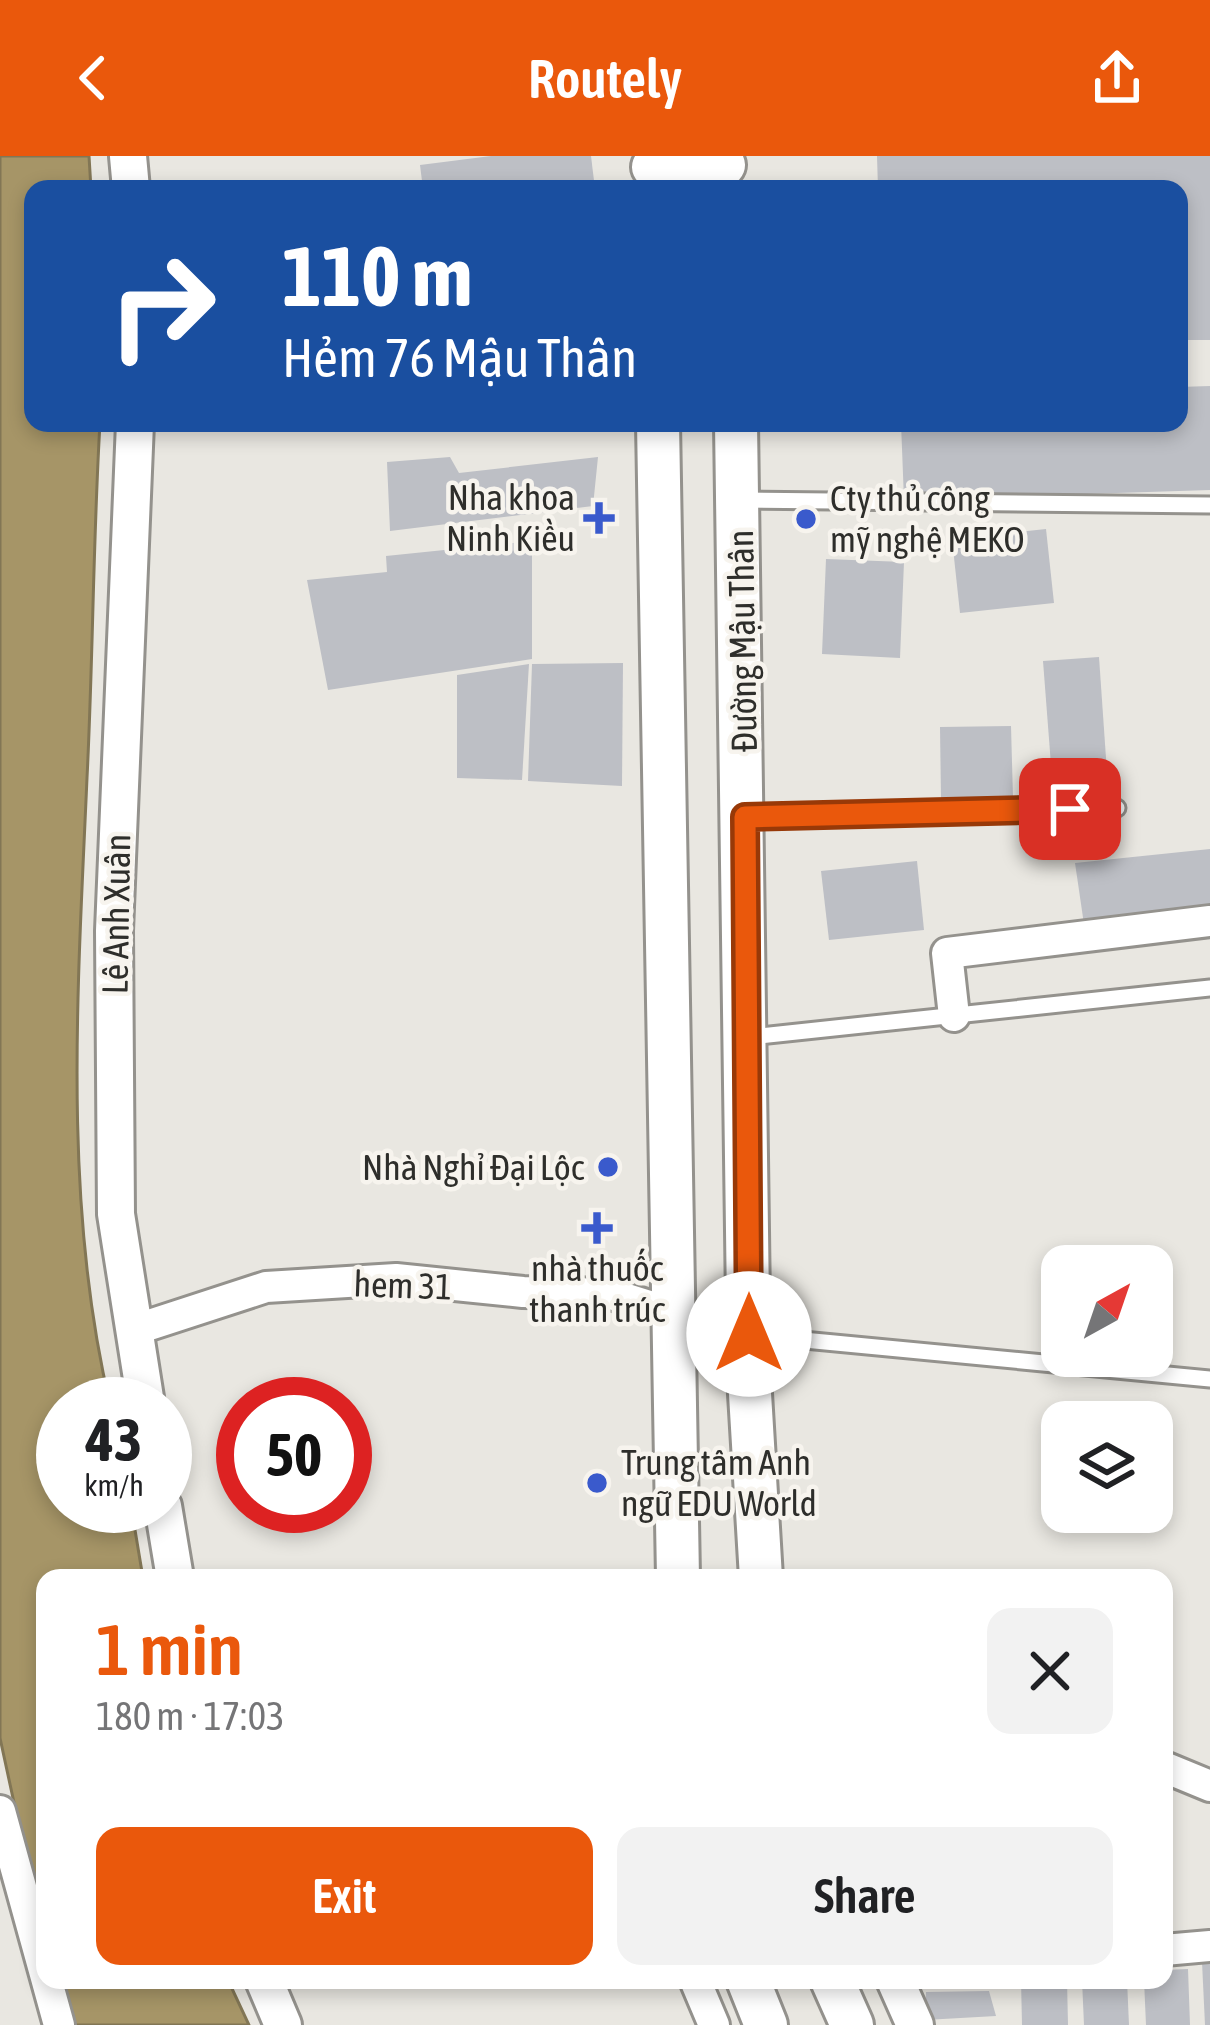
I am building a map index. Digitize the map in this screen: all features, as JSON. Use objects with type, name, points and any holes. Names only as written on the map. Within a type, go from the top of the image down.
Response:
[{"type":"main road","points":[[653,171],[724,170]]},
{"type":"main road","points":[[658,432],[678,1569]]},
{"type":"main road","name":"Đường Mậu Thân","points":[[736,432],[749,1334],[761,1569]]},
{"type":"main road","points":[[752,1989],[766,2025]]},
{"type":"main road","points":[[836,1989],[853,2025]]},
{"type":"street","name":"Lê Anh Xuân","points":[[135,432],[114,931],[116,1214],[142,1377]]},
{"type":"street","points":[[954,1016],[947,953],[1210,921]]},
{"type":"street","name":"hem 31","points":[[134,1330],[266,1287],[396,1279],[523,1292],[611,1294],[675,1314]]},
{"type":"street","points":[[168,1533],[174,1569]]},
{"type":"street","points":[[1173,1771],[1210,1786]]},
{"type":"street","points":[[0,1811],[36,1942]]},
{"type":"street","points":[[1173,1949],[1210,1946]]},
{"type":"street","points":[[49,1989],[59,2025]]},
{"type":"street","points":[[268,1989],[283,2025]]},
{"type":"street","points":[[699,1989],[714,2025]]},
{"type":"street","points":[[899,1989],[915,2025]]},
{"type":"lane","points":[[739,500],[1210,505]]},
{"type":"lane","points":[[745,817],[1117,808]]},
{"type":"lane","points":[[747,1037],[1210,988]]},
{"type":"lane","points":[[749,1334],[1210,1379]]},
{"type":"shaded area","points":[[0,156],[89,156],[90,180],[24,180],[24,432],[100,432],[77,1092],[85,1250],[105,1377],[36,1377],[36,1533],[136,1533],[142,1569],[36,1569],[36,1904],[0,1738]]},
{"type":"shaded area","points":[[57,1989],[232,1989],[249,2025],[71,2025]]},
{"type":"building","points":[[491,156],[591,156],[594,180],[422,180],[420,165]]},
{"type":"building","points":[[877,156],[1210,156],[1210,340],[1188,340],[1188,180],[878,180]]},
{"type":"building","points":[[1210,386],[1210,490],[904,500],[901,432],[1188,432],[1188,387]]},
{"type":"building","points":[[450,457],[459,473],[598,457],[593,506],[390,531],[387,462]]},
{"type":"building","points":[[1046,529],[1054,603],[960,613],[952,539]]},
{"type":"building","points":[[532,541],[532,659],[328,690],[307,580],[387,572],[386,556]]},
{"type":"building","points":[[826,559],[904,562],[900,658],[822,654]]},
{"type":"building","points":[[1099,657],[1108,787],[1053,791],[1043,661]]},
{"type":"building","points":[[623,663],[622,786],[528,781],[532,664]]},
{"type":"building","points":[[529,664],[522,780],[457,778],[457,675]]},
{"type":"building","points":[[1011,726],[1013,798],[941,799],[940,727]]},
{"type":"building","points":[[1210,849],[1210,920],[1086,938],[1075,863]]},
{"type":"building","points":[[917,861],[924,930],[829,940],[821,871]]},
{"type":"building","points":[[1202,1962],[1210,1962],[1210,2025],[1205,2025]]},
{"type":"building","points":[[1188,1969],[1190,2025],[1146,2025],[1144,1989],[1173,1989],[1173,1970]]},
{"type":"building","points":[[1021,1989],[1067,1989],[1068,2025],[1022,2025]]},
{"type":"building","points":[[1082,1989],[1127,1989],[1129,2025],[1084,2025]]},
{"type":"building","points":[[989,1991],[996,2016],[925,2020],[926,1992]]},
{"type":"place","name":"Nha khoa Ninh Kiều","points":[[599,518]]},
{"type":"place","name":"Cty thủ công mỹ nghệ MEKO","points":[[806,519]]},
{"type":"place","name":"Nhà Nghỉ Đại Lộc","points":[[608,1167]]},
{"type":"place","name":"nhà thuốc thanh trúc","points":[[597,1228]]},
{"type":"place","name":"Trung tâm Anh ngữ EDU World","points":[[597,1483]]},
{"type":"route","points":[[749,1334],[745,817],[1070,809]]}]
